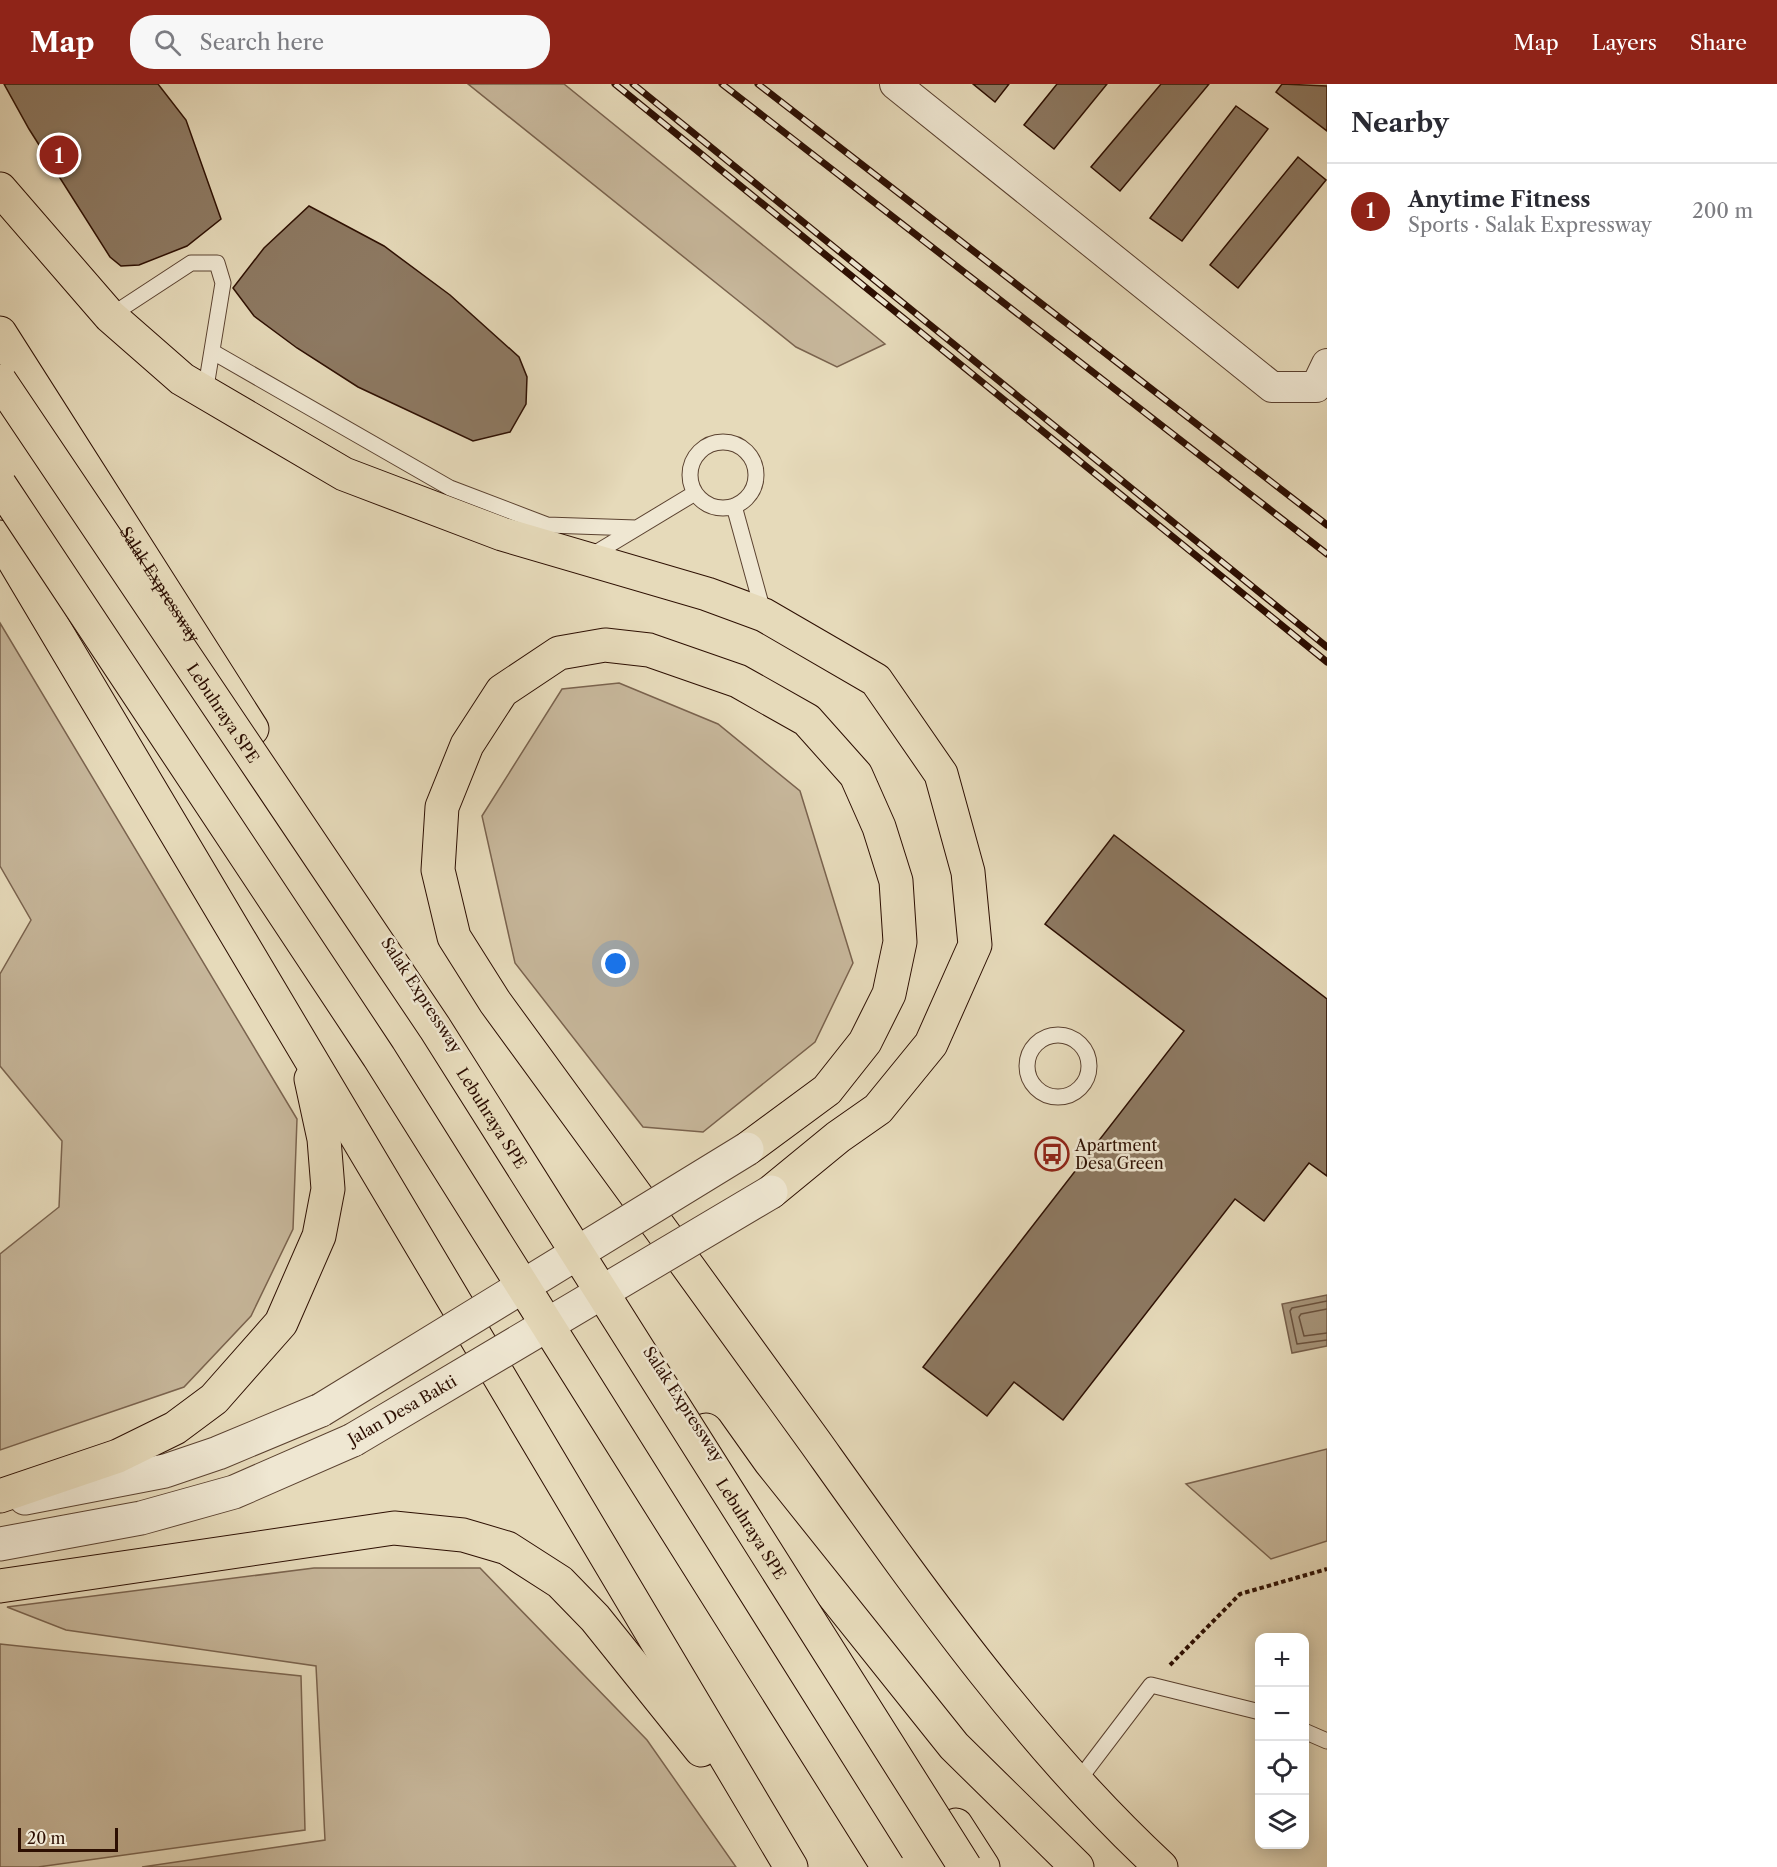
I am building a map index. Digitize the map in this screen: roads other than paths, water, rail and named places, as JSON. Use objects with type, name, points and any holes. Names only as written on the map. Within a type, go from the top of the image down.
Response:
[{"type":"highway","points":[[0,189],[110,316],[182,379],[344,474],[502,534],[707,594],[764,615],[876,680],[941,774],[968,872],[975,945],[931,1044],[878,1109],[838,1137],[771,1192]]},
{"type":"highway","name":"Salak Expressway","points":[[0,333],[654,1358],[983,1867]]},
{"type":"highway","name":"Lebuhraya SPE","points":[[0,381],[435,1028],[965,1867]]},
{"type":"highway","points":[[0,485],[379,1058],[888,1867]]},
{"type":"highway","points":[[0,537],[784,1858]]},
{"type":"highway","points":[[747,1149],[826,1090],[865,1042],[889,994],[900,942],[899,921],[896,881],[879,827],[856,775],[807,720],[738,681],[649,650],[605,645],[559,653],[502,691],[467,746],[442,807],[438,870],[454,937],[495,1002],[893,1552],[993,1682],[1131,1840],[1161,1867]]},
{"type":"highway","points":[[0,1496],[118,1456],[175,1428],[214,1399],[281,1323],[319,1236],[328,1189],[324,1139],[302,1046]]},
{"type":"highway","points":[[654,1358],[742,1482],[954,1746],[1077,1867]]},
{"type":"highway","points":[[0,1586],[394,1528],[463,1535],[507,1548],[560,1582],[595,1618],[784,1858]]},
{"type":"street","points":[[895,84],[1272,387],[1316,387],[1327,364]]},
{"type":"street","points":[[0,1503],[165,1471],[218,1453],[321,1410],[747,1149]]},
{"type":"street","name":"Jalan Desa Bakti","points":[[0,1544],[141,1518],[234,1492],[353,1440],[771,1192]]},
{"type":"lane","points":[[110,316],[191,263],[217,263],[223,283],[206,393]]},
{"type":"lane","points":[[213,352],[450,488],[547,525],[636,528]]},
{"type":"lane","points":[[717,442],[739,445],[753,461],[755,483],[744,501],[734,506],[712,506],[695,493],[690,472],[698,452],[717,442]]},
{"type":"lane","points":[[587,559],[695,493]]},
{"type":"lane","points":[[734,506],[764,615]]},
{"type":"lane","points":[[1061,1034],[1080,1043],[1090,1062],[1085,1083],[1068,1095],[1049,1096],[1040,1091],[1029,1076],[1028,1057],[1032,1048],[1040,1040],[1061,1034]]},
{"type":"lane","points":[[1078,1781],[1151,1685],[1255,1711]]},
{"type":"lane","points":[[1309,1733],[1327,1741]]},
{"type":"water","points":[[1327,1295],[1327,1346],[1292,1353],[1282,1304]]},
{"type":"railway","points":[[615,84],[1327,662]]},
{"type":"railway","points":[[633,84],[1327,647]]},
{"type":"railway","points":[[722,84],[1327,554]]},
{"type":"railway","points":[[758,84],[1327,525]]},
{"type":"place","name":"Anytime Fitness","points":[[59,155]]},
{"type":"place","name":"Apartment Desa Green","points":[[1052,1154]]}]
